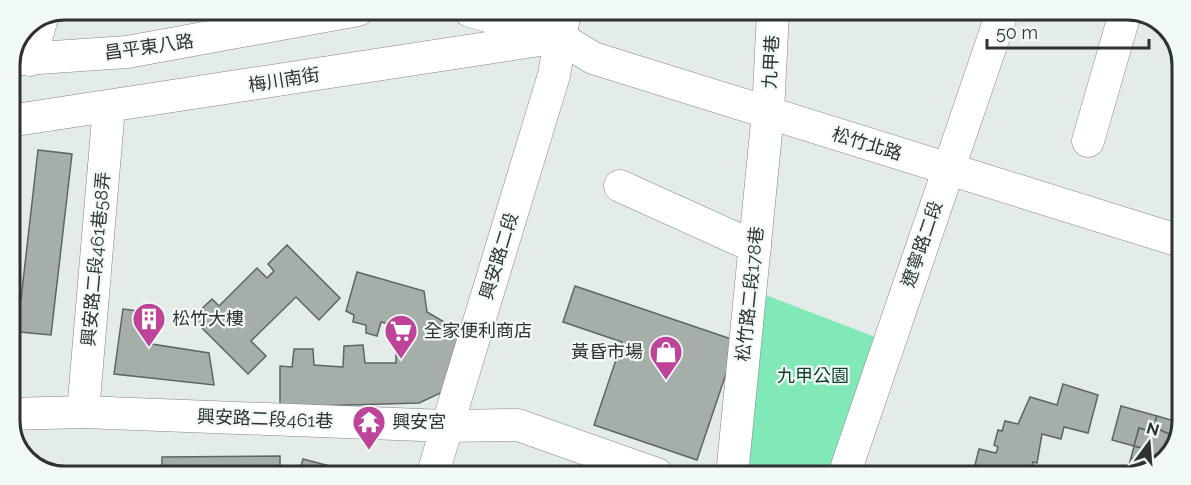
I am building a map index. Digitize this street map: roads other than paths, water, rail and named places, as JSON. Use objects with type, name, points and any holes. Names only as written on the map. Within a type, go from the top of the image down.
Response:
[{"type":"street","name":"昌平東八路","points":[[20,60],[127,52],[303,20]]},
{"type":"street","points":[[536,20],[562,24]]},
{"type":"street","name":"九甲巷","points":[[768,113],[773,20]]},
{"type":"street","name":"遼寧路二段","points":[[847,466],[999,20]]},
{"type":"street","points":[[1089,141],[1123,20]]},
{"type":"street","name":"梅川南街","points":[[20,119],[110,107],[562,24]]},
{"type":"street","name":"松竹北路","points":[[562,24],[593,58],[1171,238]]},
{"type":"street","name":"興安路二段","points":[[436,466],[554,75],[562,24]]},
{"type":"street","points":[[20,60],[35,31]]},
{"type":"street","name":"興安路二段461巷58弄","points":[[83,412],[110,107]]},
{"type":"street","name":"松竹路二段178巷","points":[[733,466],[768,113]]},
{"type":"street","points":[[620,186],[755,247]]},
{"type":"street","name":"興安路二段461巷","points":[[20,414],[83,412],[447,426],[518,425],[634,466]]},
{"type":"place","name":"松竹大樓","points":[[149,348]]},
{"type":"place","name":"全家便利商店","points":[[401,360]]},
{"type":"place","name":"黃昏市場","points":[[666,381]]},
{"type":"place","name":"興安宮","points":[[369,451]]},
{"type":"park label","name":"九甲公園","points":[[813,376]]}]
